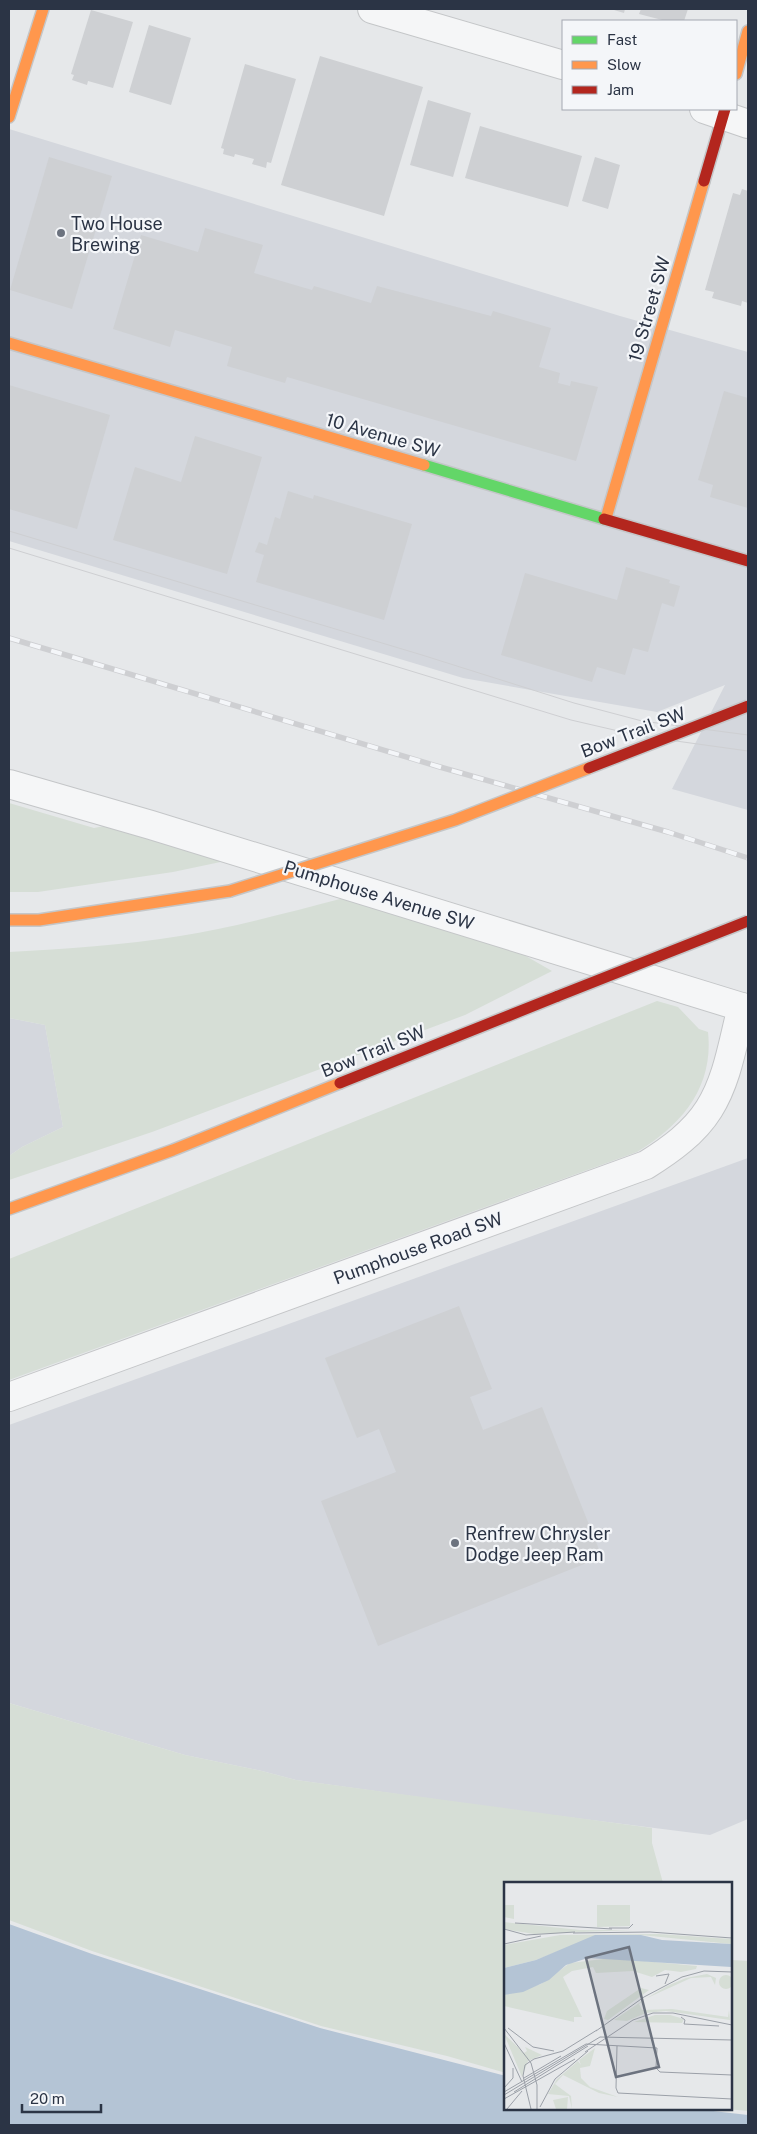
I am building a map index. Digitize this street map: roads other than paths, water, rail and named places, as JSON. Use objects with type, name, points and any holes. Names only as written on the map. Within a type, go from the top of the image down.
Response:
[{"type":"main road","points":[[9,117],[42,9]]},
{"type":"main road","points":[[737,70],[748,31]]},
{"type":"main road","name":"19 Street SW","points":[[606,518],[717,111]]},
{"type":"main road","name":"10 Avenue SW","points":[[9,343],[748,561]]},
{"type":"main road","name":"Bow Trail SW","points":[[9,920],[39,920],[230,891],[455,820],[748,706]]},
{"type":"main road","name":"Bow Trail SW","points":[[9,1209],[173,1150],[748,921]]},
{"type":"street","points":[[372,9],[562,66]]},
{"type":"street","points":[[717,111],[748,124]]},
{"type":"street","name":"Pumphouse Avenue SW","points":[[9,784],[180,834],[745,1008]]},
{"type":"street","name":"Pumphouse Road SW","points":[[9,1397],[646,1165],[693,1130],[709,1110],[722,1082],[745,1008]]},
{"type":"water","points":[[9,1924],[92,1954],[320,2028],[504,2075],[504,2109],[696,2109],[748,2115],[748,2125],[9,2125]]},
{"type":"tram line","points":[[9,531],[422,655],[574,703],[642,721],[748,735]]},
{"type":"tram line","points":[[9,548],[571,720],[640,736],[748,751]]},
{"type":"railway","points":[[9,638],[440,767],[668,832],[748,858]]},
{"type":"place","name":"Two House Brewing","points":[[61,233]]},
{"type":"place","name":"Renfrew Chrysler Dodge Jeep Ram","points":[[455,1543]]}]
